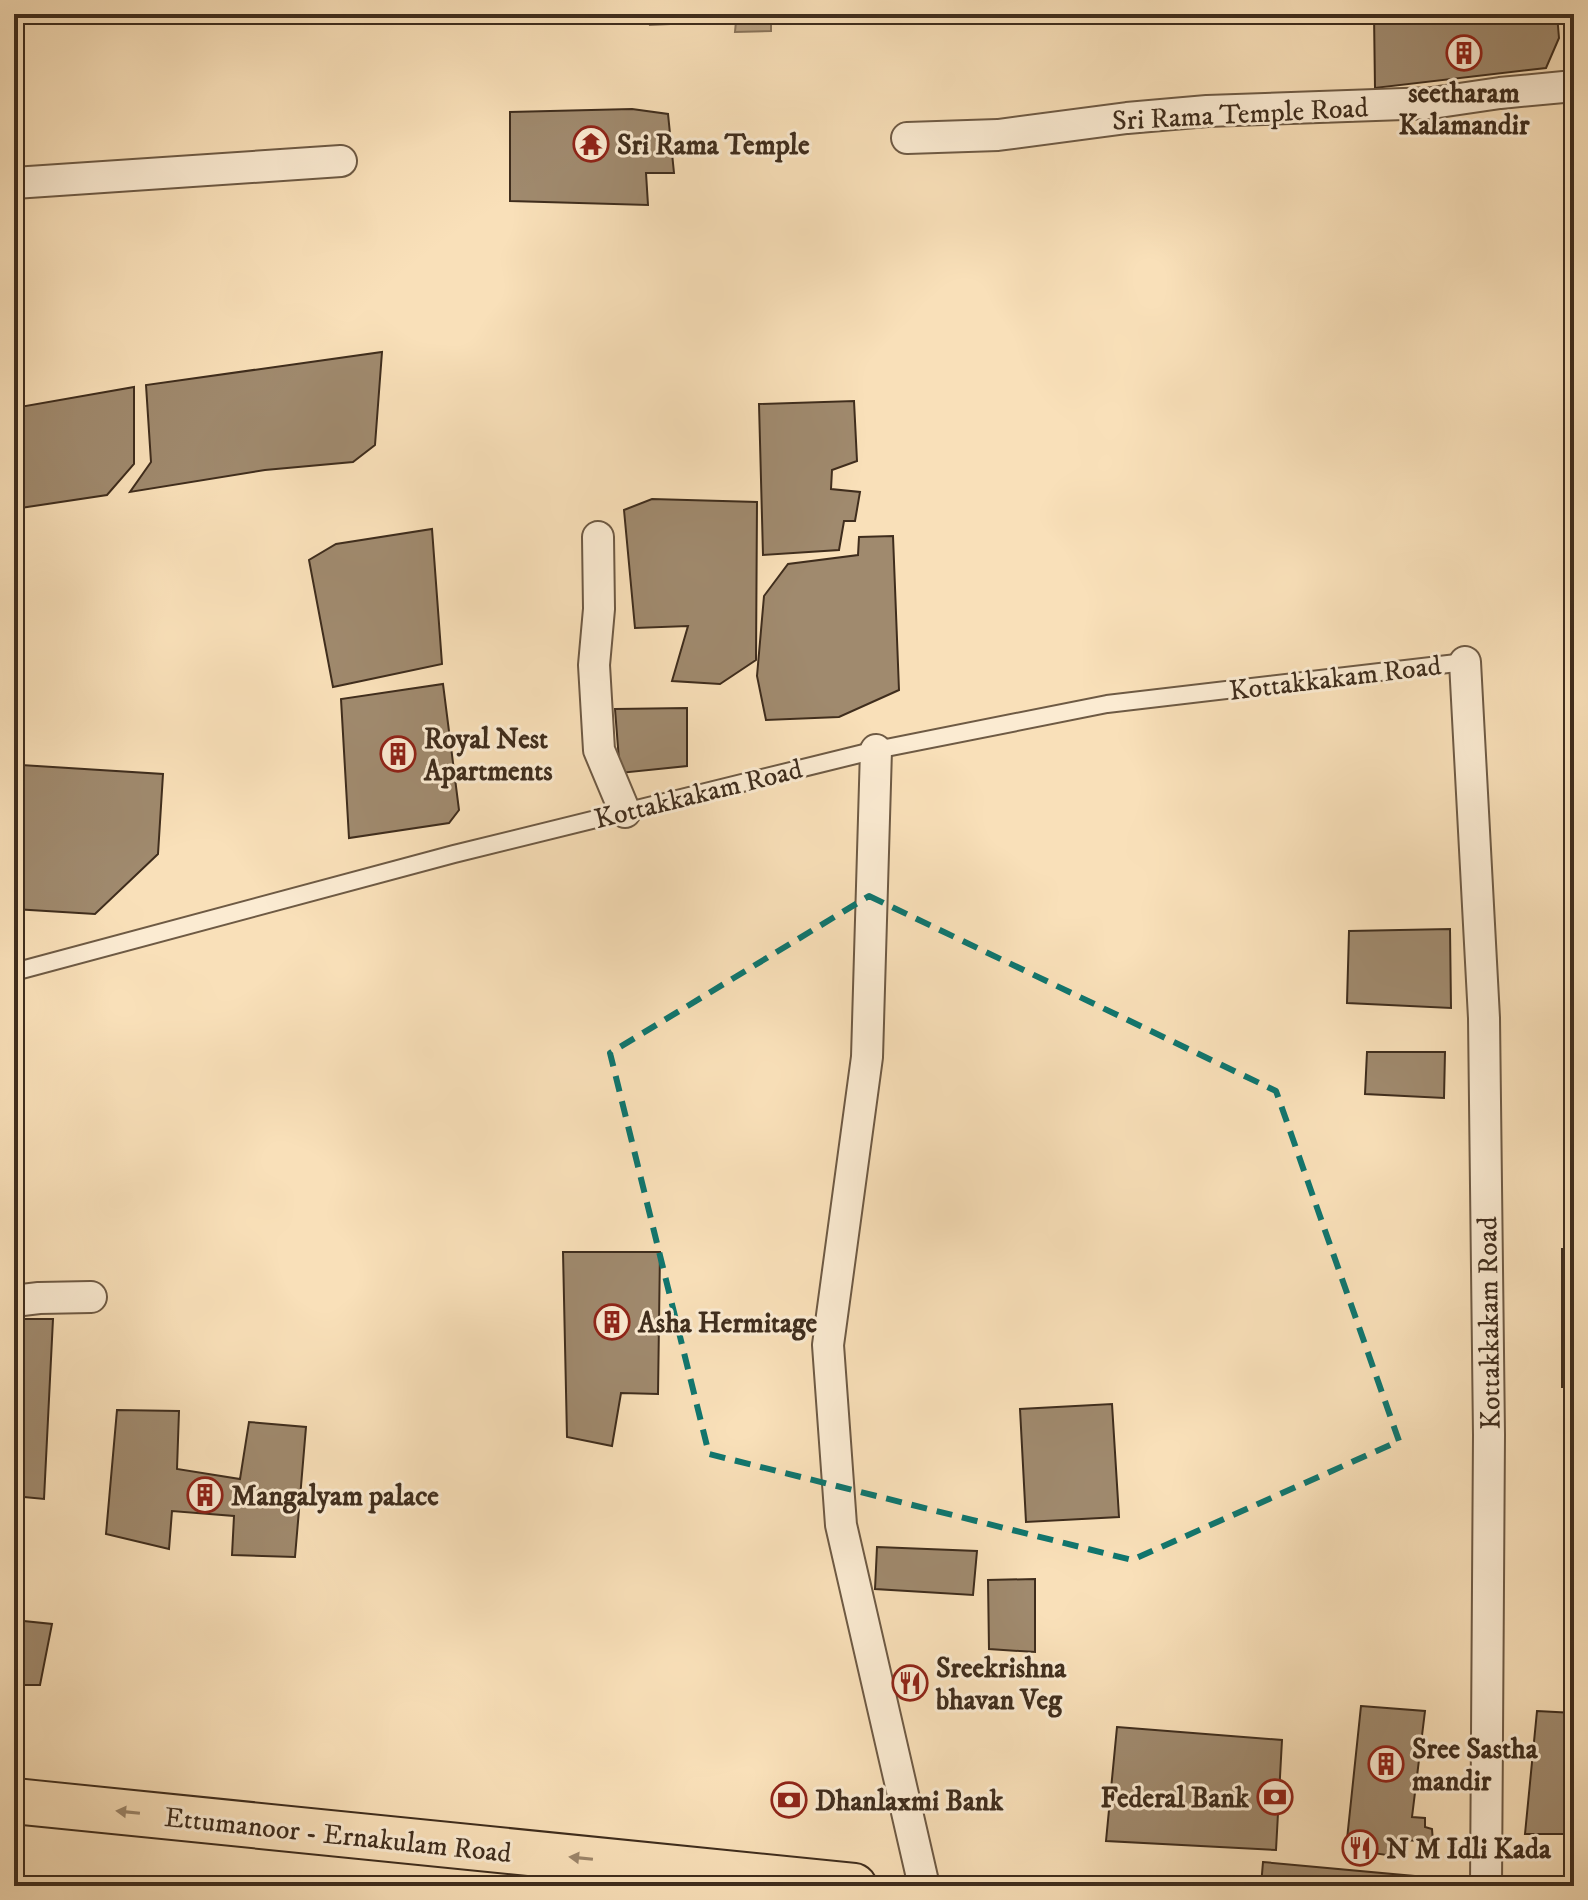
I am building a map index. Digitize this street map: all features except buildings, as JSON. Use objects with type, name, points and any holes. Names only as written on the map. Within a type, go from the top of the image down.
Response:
[{"type":"main road","name":"Ettumanoor - Ernakulam Road","points":[[14,1801],[854,1886]]},
{"type":"street","name":"Sri Rama Temple Road","points":[[907,138],[998,135],[1207,111],[1432,103],[1574,86]]},
{"type":"street","points":[[14,183],[341,161]]},
{"type":"street","points":[[598,537],[599,609],[594,665],[599,750],[625,812]]},
{"type":"street","name":"Kottakkakam Road","points":[[1465,662],[1484,1018],[1489,1435],[1486,1886]]},
{"type":"street","points":[[876,750],[867,1057],[828,1345],[841,1525],[924,1886]]},
{"type":"street","points":[[14,1301],[91,1297]]},
{"type":"lane","name":"Kottakkakam Road","points":[[14,972],[454,854],[876,750],[1107,704],[1465,662]]},
{"type":"highlighted area","points":[[869,896],[1276,1091],[1399,1441],[1132,1560],[709,1454],[610,1053]]},
{"type":"shaded area","points":[[651,14],[771,14],[771,31],[735,32],[736,21],[650,25]]},
{"type":"place","name":"seetharam Kalamandir","points":[[1464,53]]},
{"type":"place","name":"Sri Rama Temple","points":[[591,144]]},
{"type":"place","name":"Royal Nest Apartments","points":[[398,754]]},
{"type":"place","name":"Asha Hermitage","points":[[612,1322]]},
{"type":"place","name":"Mangalyam palace","points":[[205,1495]]},
{"type":"place","name":"Sreekrishna bhavan Veg","points":[[910,1683]]},
{"type":"place","name":"Sree Sastha mandir","points":[[1386,1764]]},
{"type":"place","name":"Federal Bank","points":[[1275,1797]]},
{"type":"place","name":"Dhanlaxmi Bank","points":[[789,1800]]},
{"type":"place","name":"N M Idli Kada","points":[[1360,1848]]}]
